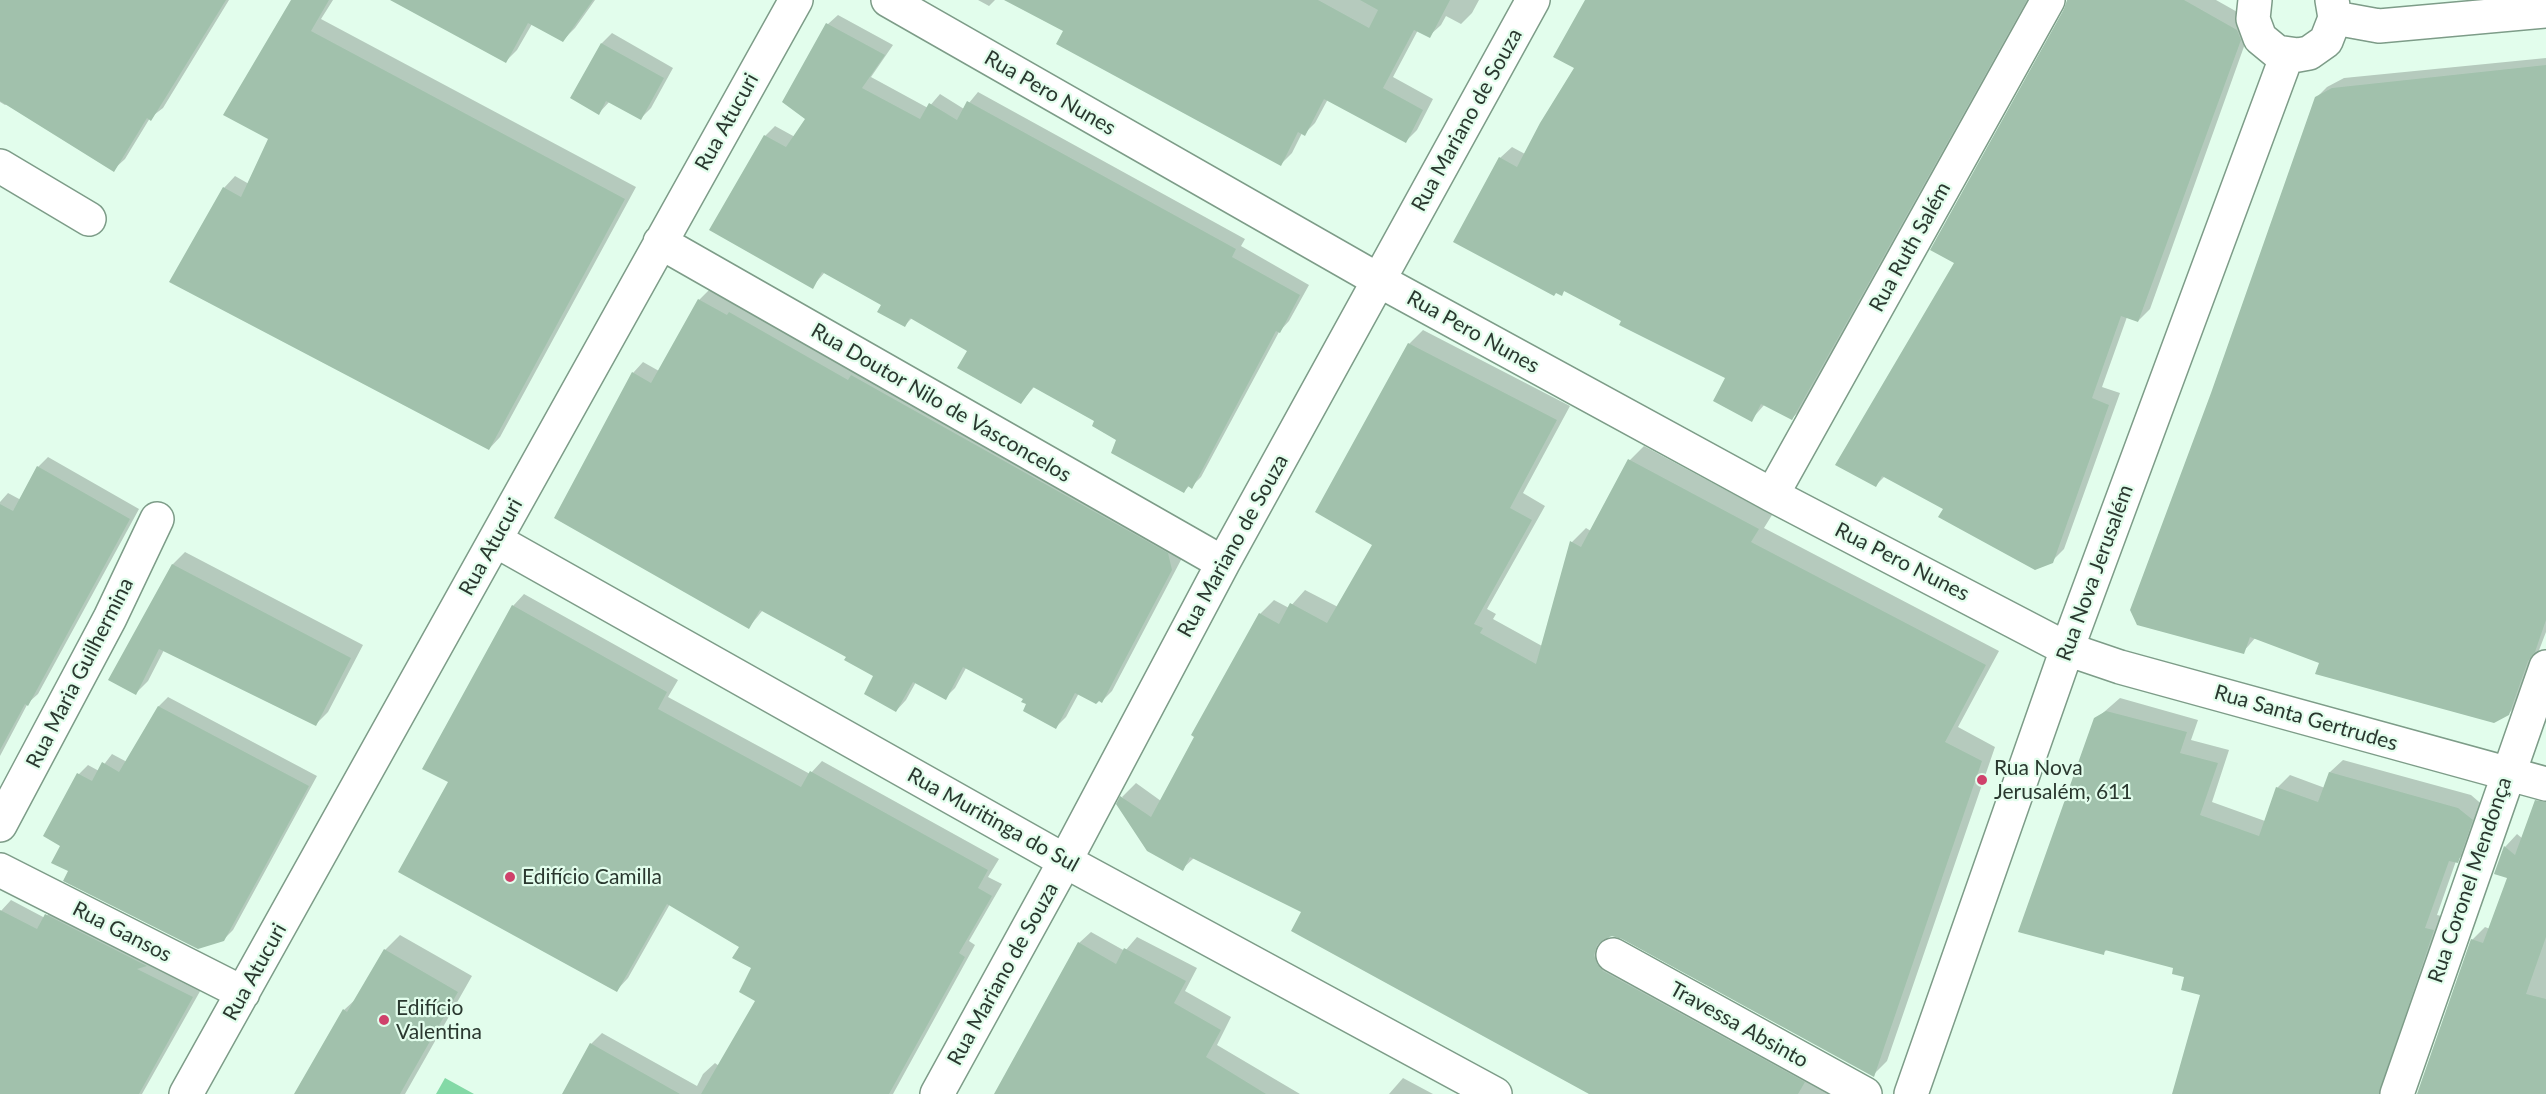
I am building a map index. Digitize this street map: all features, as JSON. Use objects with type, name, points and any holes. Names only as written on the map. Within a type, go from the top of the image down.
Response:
[{"type":"street","name":"Rua Atucuri","points":[[186,1094],[796,0]]},
{"type":"street","name":"Rua Pero Nunes","points":[[888,0],[1380,281],[1772,495],[2067,649]]},
{"type":"street","name":"Rua Mariano de Souza","points":[[937,1094],[1065,861],[1223,563],[1533,0]]},
{"type":"street","name":"Rua Ruth Salém","points":[[1772,495],[2048,0]]},
{"type":"street","points":[[2255,0],[2253,19],[2260,38],[2277,52],[2298,56],[2318,47],[2332,31],[2333,9],[2379,26],[2546,10]]},
{"type":"street","name":"Rua Nova Jerusalém","points":[[1911,1094],[2067,649],[2287,55]]},
{"type":"street","points":[[0,166],[89,219]]},
{"type":"street","name":"Rua Doutor Nilo de Vasconcelos","points":[[660,242],[1223,563]]},
{"type":"street","name":"Rua Maria Guilhermina","points":[[0,825],[110,618],[157,519]]},
{"type":"street","name":"Rua Muritinga do Sul","points":[[495,540],[1065,861],[1495,1094]]},
{"type":"street","name":"Rua Santa Gertrudes","points":[[2067,649],[2121,667],[2546,784]]},
{"type":"street","name":"Rua Coronel Mendonça","points":[[2397,1094],[2546,667]]},
{"type":"street","name":"Rua Gansos","points":[[0,870],[243,993]]},
{"type":"street","name":"Travessa Absinto","points":[[1613,955],[1865,1094]]},
{"type":"shaded area","points":[[445,1078],[474,1094],[436,1094]]},
{"type":"building","points":[[0,0],[226,0],[151,121],[147,118],[114,172],[0,101]]},
{"type":"building","points":[[291,0],[329,0],[311,31],[625,199],[489,450],[169,282],[223,187],[241,197],[268,139],[223,115]]},
{"type":"building","points":[[390,0],[593,0],[563,42],[528,23],[506,63]]},
{"type":"building","points":[[1004,0],[1318,0],[1369,28],[1378,10],[1360,0],[1450,0],[1430,38],[1414,30],[1383,88],[1423,110],[1406,143],[1324,99],[1305,136],[1298,132],[1281,166],[1056,44],[1063,31]]},
{"type":"building","points":[[1585,0],[2027,0],[1792,420],[1761,404],[1752,422],[1713,401],[1725,378],[1619,325],[1621,321],[1564,291],[1562,296],[1556,293],[1554,296],[1453,242],[1499,157],[1517,167],[1540,123],[1574,68],[1553,57]]},
{"type":"building","points":[[2067,0],[2184,0],[2237,30],[2241,40],[2138,322],[2121,316],[2092,398],[2109,405],[2053,563],[2035,570],[1938,517],[1943,509],[1882,476],[1876,487],[1835,465],[1954,263],[1930,250]]},
{"type":"building","points":[[826,23],[885,55],[862,88],[920,119],[929,103],[957,120],[967,101],[1236,249],[1232,257],[1300,295],[1280,333],[1276,331],[1192,489],[1188,486],[1184,493],[1111,453],[1116,440],[1092,426],[1094,421],[1033,387],[1021,404],[957,368],[967,351],[910,318],[905,327],[877,312],[881,305],[822,272],[813,289],[709,230],[764,135],[786,147],[805,119],[782,102]]},
{"type":"building","points":[[601,43],[664,78],[641,120],[606,101],[599,115],[570,98]]},
{"type":"building","points":[[2546,65],[2546,620],[2535,652],[2528,661],[2509,715],[2494,723],[2315,674],[2319,663],[2250,637],[2244,654],[2137,625],[2130,610],[2211,393],[2315,97],[2332,88]]},
{"type":"building","points":[[698,299],[727,315],[729,312],[848,380],[851,375],[1168,553],[1172,570],[1102,703],[1099,701],[1096,704],[1075,693],[1056,729],[1023,711],[1026,704],[1021,702],[1023,699],[963,667],[946,700],[913,682],[896,712],[864,694],[873,676],[844,660],[846,657],[760,610],[749,629],[554,518],[632,372],[651,383]]},
{"type":"building","points":[[1408,343],[1557,420],[1510,508],[1532,520],[1474,624],[1483,628],[1480,633],[1536,664],[1570,541],[1581,547],[1628,459],[1759,529],[1751,542],[1986,665],[1945,742],[1982,761],[1874,1077],[1622,939],[1612,936],[1597,945],[1594,955],[1603,971],[1805,1082],[1798,1094],[1589,1094],[1291,931],[1301,912],[1190,857],[1183,871],[1147,851],[1116,804],[1120,796],[1151,817],[1194,737],[1191,735],[1259,613],[1279,624],[1290,603],[1327,623],[1372,545],[1315,512]]},
{"type":"building","points":[[37,466],[130,519],[28,706],[25,704],[0,750],[0,504],[13,511]]},
{"type":"building","points":[[172,564],[351,658],[316,726],[159,649],[136,695],[108,680]]},
{"type":"building","points":[[512,605],[667,692],[658,709],[801,787],[810,771],[988,870],[978,888],[992,896],[959,953],[965,957],[889,1094],[701,1094],[755,1001],[739,992],[751,968],[732,958],[739,947],[667,904],[617,992],[398,872],[448,782],[422,769]]},
{"type":"building","points":[[158,706],[309,786],[224,941],[198,949],[63,881],[68,871],[51,863],[60,846],[43,836],[77,773],[92,781],[102,762],[119,772]]},
{"type":"building","points":[[2106,711],[2187,732],[2180,753],[2218,763],[2200,815],[2259,836],[2276,787],[2318,802],[2329,772],[2458,808],[2473,820],[2458,863],[2449,861],[2425,928],[2434,930],[2379,1094],[2172,1094],[2200,995],[2181,990],[2184,977],[2172,974],[2173,968],[2105,950],[2104,955],[2018,932],[2094,718]]},
{"type":"building","points":[[2535,800],[2546,802],[2546,937],[2526,994],[2546,999],[2546,1094],[2417,1094],[2471,939],[2483,943],[2507,878],[2494,874],[2504,846],[2515,855]]},
{"type":"building","points":[[0,910],[37,929],[45,914],[147,966],[137,969],[193,997],[139,1094],[0,1094]]},
{"type":"building","points":[[1078,942],[1116,964],[1124,948],[1186,981],[1174,1003],[1221,1030],[1206,1057],[1266,1094],[994,1094]]},
{"type":"building","name":"Edifício Valentina","points":[[384,949],[458,992],[400,1094],[294,1094],[343,1009],[347,1012]]},
{"type":"building","points":[[590,1043],[680,1094],[562,1094]]},
{"type":"place","name":"Rua Nova Jerusalém, 611","points":[[1982,780]]},
{"type":"place","name":"Edifício Camilla","points":[[510,877]]},
{"type":"place","name":"Edifício Valentina","points":[[384,1020]]}]
